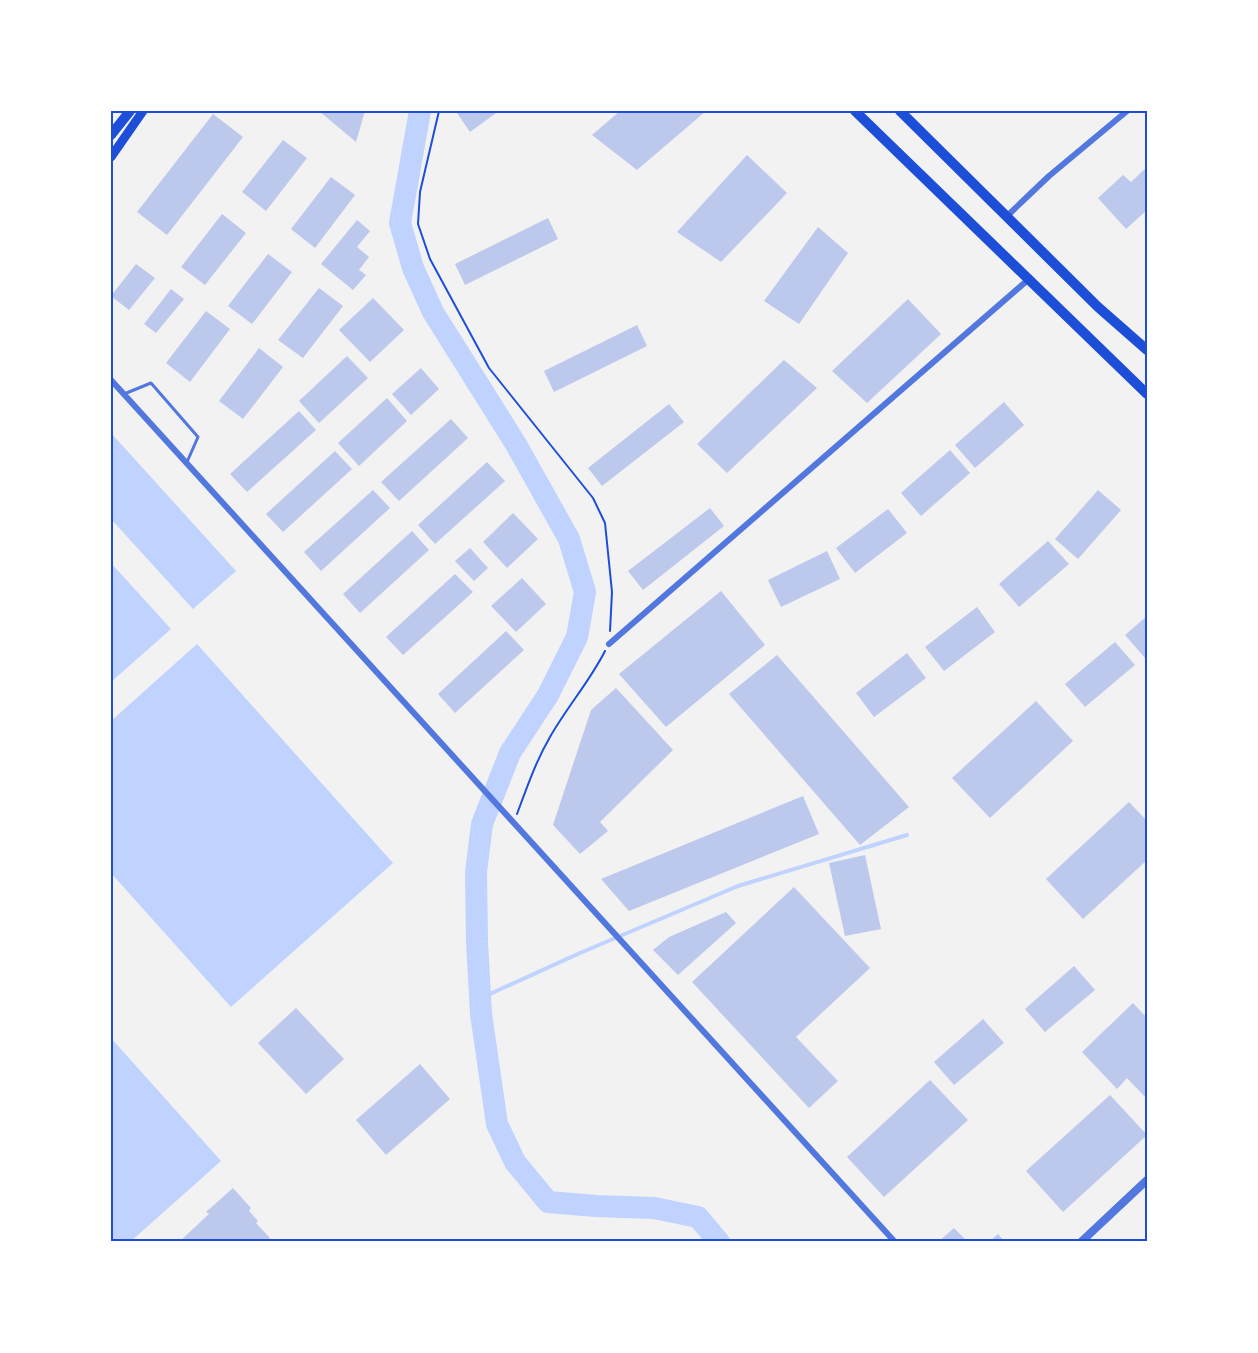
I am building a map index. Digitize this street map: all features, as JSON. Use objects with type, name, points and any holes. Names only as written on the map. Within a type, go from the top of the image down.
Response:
[{"type":"main road","points":[[111,135],[130,111]]},
{"type":"main road","points":[[111,157],[143,111]]},
{"type":"main road","points":[[855,111],[1147,394]]},
{"type":"main road","points":[[900,111],[1098,307],[1147,350]]},
{"type":"street","points":[[1006,216],[1126,111]]},
{"type":"street","points":[[609,644],[1029,279]]},
{"type":"street","points":[[111,380],[895,1242]]},
{"type":"street","points":[[1081,1242],[1147,1180]]},
{"type":"lane","points":[[124,394],[151,383],[198,437],[187,463]]},
{"type":"path","points":[[439,111],[420,192],[418,224],[430,259],[489,368],[593,498],[605,523],[612,592],[609,644],[596,669],[561,719],[537,762],[514,822]]},
{"type":"water","points":[[111,433],[236,571],[193,609],[111,519]]},
{"type":"water","points":[[111,563],[171,629],[111,682]]},
{"type":"water","points":[[197,644],[393,863],[231,1007],[111,873],[111,721]]},
{"type":"water","points":[[111,1038],[221,1161],[130,1242],[111,1242]]},
{"type":"building","points":[[319,111],[365,111],[356,142]]},
{"type":"building","points":[[460,111],[499,111],[470,132],[457,113]]},
{"type":"building","points":[[620,111],[706,111],[637,170],[592,135]]},
{"type":"building","points":[[213,114],[243,137],[167,235],[137,212]]},
{"type":"building","points":[[283,140],[307,158],[266,211],[242,192]]},
{"type":"building","points":[[747,155],[787,193],[721,262],[677,232]]},
{"type":"building","points":[[1147,167],[1147,210],[1126,229],[1098,198],[1123,175],[1131,182]]},
{"type":"building","points":[[331,177],[355,195],[315,248],[291,229]]},
{"type":"building","points":[[222,214],[246,233],[205,285],[181,267]]},
{"type":"building","points":[[548,218],[558,239],[465,285],[455,264]]},
{"type":"building","points":[[357,220],[370,231],[357,247],[369,257],[359,270],[366,275],[353,290],[321,264]]},
{"type":"building","points":[[818,227],[848,253],[799,324],[764,301]]},
{"type":"building","points":[[268,254],[292,272],[252,324],[228,306]]},
{"type":"building","points":[[136,264],[155,278],[129,310],[111,296]]},
{"type":"building","points":[[319,288],[343,306],[303,358],[278,340]]},
{"type":"building","points":[[171,289],[184,299],[156,333],[144,324]]},
{"type":"building","points":[[373,298],[404,330],[370,362],[339,330]]},
{"type":"building","points":[[908,299],[941,334],[867,403],[832,371]]},
{"type":"building","points":[[206,311],[230,329],[190,382],[166,363]]},
{"type":"building","points":[[637,325],[647,346],[554,392],[544,371]]},
{"type":"building","points":[[259,348],[283,367],[243,419],[219,401]]},
{"type":"building","points":[[347,356],[368,378],[319,423],[299,401]]},
{"type":"building","points":[[784,360],[817,388],[727,473],[697,444]]},
{"type":"building","points":[[421,368],[439,389],[411,415],[392,394]]},
{"type":"building","points":[[387,398],[407,421],[359,466],[338,443]]},
{"type":"building","points":[[1004,402],[1024,425],[975,468],[955,445]]},
{"type":"building","points":[[669,404],[684,422],[602,486],[588,468]]},
{"type":"building","points":[[299,411],[316,430],[247,492],[230,474]]},
{"type":"building","points":[[451,419],[468,438],[399,501],[381,482]]},
{"type":"building","points":[[950,450],[970,473],[921,516],[901,493]]},
{"type":"building","points":[[335,451],[352,469],[283,532],[266,514]]},
{"type":"building","points":[[487,462],[505,481],[435,544],[418,525]]},
{"type":"building","points":[[373,490],[390,508],[321,571],[304,552]]},
{"type":"building","points":[[1098,490],[1121,510],[1078,559],[1055,539]]},
{"type":"building","points":[[710,508],[724,526],[643,590],[628,571]]},
{"type":"building","points":[[888,509],[907,533],[855,573],[836,548]]},
{"type":"building","points":[[513,513],[538,539],[507,568],[483,542]]},
{"type":"building","points":[[412,531],[429,550],[360,613],[343,594]]},
{"type":"building","points":[[1048,541],[1069,564],[1019,607],[999,584]]},
{"type":"building","points":[[470,548],[488,568],[474,581],[455,561]]},
{"type":"building","points":[[827,551],[840,579],[781,607],[768,580]]},
{"type":"building","points":[[455,574],[473,592],[403,655],[386,637]]},
{"type":"building","points":[[522,578],[546,604],[516,632],[491,606]]},
{"type":"building","points":[[721,591],[765,645],[666,727],[619,674]]},
{"type":"building","points":[[977,607],[995,632],[944,671],[925,647]]},
{"type":"building","points":[[1147,616],[1147,656],[1145,658],[1125,635]]},
{"type":"building","points":[[506,631],[524,650],[455,713],[438,694]]},
{"type":"building","points":[[1115,642],[1135,665],[1085,707],[1065,684]]},
{"type":"building","points":[[907,653],[926,678],[874,717],[856,693]]},
{"type":"building","points":[[777,655],[909,807],[860,845],[729,694]]},
{"type":"building","points":[[616,688],[673,750],[600,822],[608,831],[580,854],[553,825],[591,710]]},
{"type":"building","points":[[1036,701],[1073,741],[990,818],[952,778]]},
{"type":"building","points":[[803,796],[819,834],[629,911],[601,879]]},
{"type":"building","points":[[1129,802],[1147,821],[1147,860],[1083,919],[1046,879]]},
{"type":"building","points":[[865,855],[881,929],[845,936],[829,863]]},
{"type":"building","points":[[794,887],[870,968],[796,1037],[838,1081],[809,1108],[692,982]]},
{"type":"building","points":[[726,912],[736,923],[678,975],[653,950],[669,937]]},
{"type":"building","points":[[1074,966],[1095,990],[1045,1032],[1025,1009]]},
{"type":"building","points":[[1133,1003],[1147,1018],[1147,1099],[1127,1078],[1117,1089],[1082,1052]]},
{"type":"building","points":[[296,1008],[344,1059],[306,1094],[258,1043]]},
{"type":"building","points":[[983,1019],[1004,1043],[954,1085],[934,1062]]},
{"type":"building","points":[[420,1064],[450,1099],[386,1155],[356,1120]]},
{"type":"building","points":[[930,1080],[968,1120],[884,1197],[847,1157]]},
{"type":"building","points":[[1110,1095],[1147,1135],[1063,1212],[1026,1171]]},
{"type":"building","points":[[233,1188],[251,1208],[249,1211],[258,1221],[256,1223],[270,1238],[265,1242],[179,1242],[209,1214],[206,1212]]},
{"type":"building","points":[[954,1228],[968,1242],[938,1242]]},
{"type":"building","points":[[998,1234],[1005,1242],[989,1242]]},
{"type":"waterway","points":[[420,111],[400,223],[413,268],[433,312],[517,446],[569,539],[585,592],[577,637],[548,695],[510,753],[482,824],[476,872],[477,942],[481,1014],[497,1124],[515,1162],[548,1202],[654,1208],[698,1217],[719,1242]]},
{"type":"waterway","points":[[481,998],[738,886],[907,835]]}]
